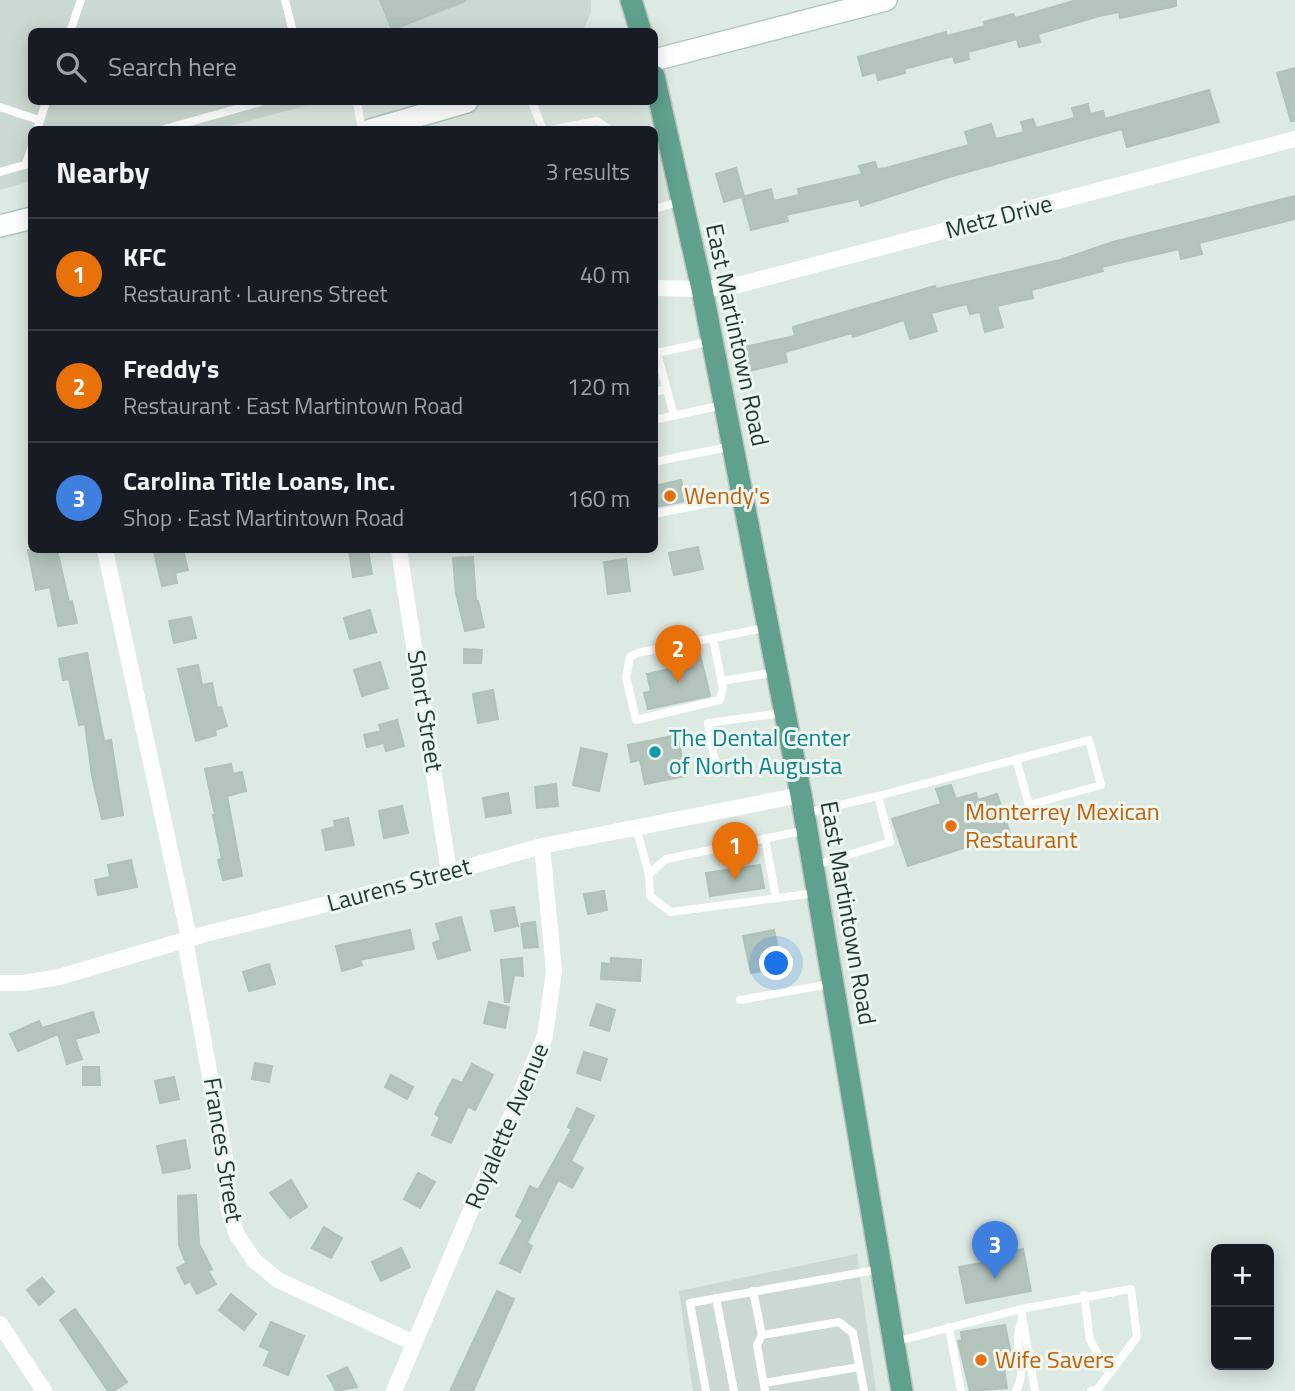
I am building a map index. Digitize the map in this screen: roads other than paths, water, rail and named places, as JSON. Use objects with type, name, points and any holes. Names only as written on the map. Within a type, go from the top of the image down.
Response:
[{"type":"main road","points":[[631,0],[640,28]]},
{"type":"main road","points":[[658,59],[886,0]]},
{"type":"main road","name":"East Martintown Road","points":[[658,99],[665,140],[702,289],[785,712],[902,1391]]},
{"type":"main road","points":[[384,126],[457,105]]},
{"type":"main road","points":[[0,226],[28,219]]},
{"type":"street","name":"Metz Drive","points":[[702,289],[734,286],[1295,139]]},
{"type":"street","points":[[658,288],[702,289]]},
{"type":"street","name":"Frances Street","points":[[106,553],[187,939],[225,1158],[228,1208],[237,1235],[254,1260],[278,1280],[414,1343]]},
{"type":"street","name":"Short Street","points":[[399,553],[449,872]]},
{"type":"street","name":"Laurens Street","points":[[0,983],[46,981],[187,939],[542,846],[636,828],[804,813]]},
{"type":"street","name":"Royalette Avenue","points":[[394,1391],[545,1036],[554,971],[542,846]]},
{"type":"street","points":[[0,1324],[44,1391]]},
{"type":"lane","points":[[71,28],[81,0]]},
{"type":"lane","points":[[285,0],[292,28]]},
{"type":"lane","points":[[0,107],[38,125],[45,105]]},
{"type":"lane","points":[[175,126],[250,105]]},
{"type":"lane","points":[[357,105],[361,126]]},
{"type":"lane","points":[[534,105],[541,126]]},
{"type":"lane","points":[[571,126],[597,121],[604,126]]},
{"type":"lane","points":[[0,172],[28,163]]},
{"type":"lane","points":[[658,208],[682,201]]},
{"type":"lane","points":[[658,350],[712,341]]},
{"type":"lane","points":[[658,357],[674,416]]},
{"type":"lane","points":[[658,391],[667,389]]},
{"type":"lane","points":[[658,419],[724,405]]},
{"type":"lane","points":[[658,461],[733,446]]},
{"type":"lane","points":[[658,513],[742,496]]},
{"type":"lane","points":[[713,639],[723,695],[716,702],[636,720],[626,677],[630,657],[713,639],[768,628]]},
{"type":"lane","points":[[721,681],[777,672]]},
{"type":"lane","points":[[716,768],[708,723],[785,712]]},
{"type":"lane","points":[[649,874],[666,859],[765,838],[804,813],[1088,740],[1101,785],[1030,805],[1016,759]]},
{"type":"lane","points":[[813,866],[890,842],[878,796]]},
{"type":"lane","points":[[636,828],[649,874],[650,895],[671,912],[818,893]]},
{"type":"lane","points":[[765,838],[776,898]]},
{"type":"lane","points":[[740,1000],[833,984]]},
{"type":"lane","points":[[706,1391],[690,1303],[882,1269]]},
{"type":"lane","points":[[894,1342],[1021,1309],[1084,1295],[1131,1289],[1137,1337],[1097,1390],[1091,1391]]},
{"type":"lane","points":[[753,1292],[762,1335],[757,1345],[765,1387],[859,1367]]},
{"type":"lane","points":[[1084,1295],[1090,1340],[1109,1374]]},
{"type":"lane","points":[[716,1298],[734,1391]]},
{"type":"lane","points":[[1021,1309],[1035,1391]]},
{"type":"lane","points":[[1016,1391],[1023,1378],[1015,1336],[1022,1319]]},
{"type":"lane","points":[[762,1335],[839,1322],[853,1333],[863,1391]]},
{"type":"lane","points":[[949,1327],[961,1391]]},
{"type":"place","name":"Wendy's","points":[[670,496]]},
{"type":"place","name":"Freddy's","points":[[678,683]]},
{"type":"place","name":"The Dental Center of North Augusta","points":[[655,752]]},
{"type":"place","name":"Monterrey Mexican Restaurant","points":[[951,826]]},
{"type":"place","name":"KFC","points":[[735,880]]},
{"type":"place","name":"Carolina Title Loans, Inc.","points":[[995,1279]]},
{"type":"place","name":"Wife Savers","points":[[981,1360]]}]
